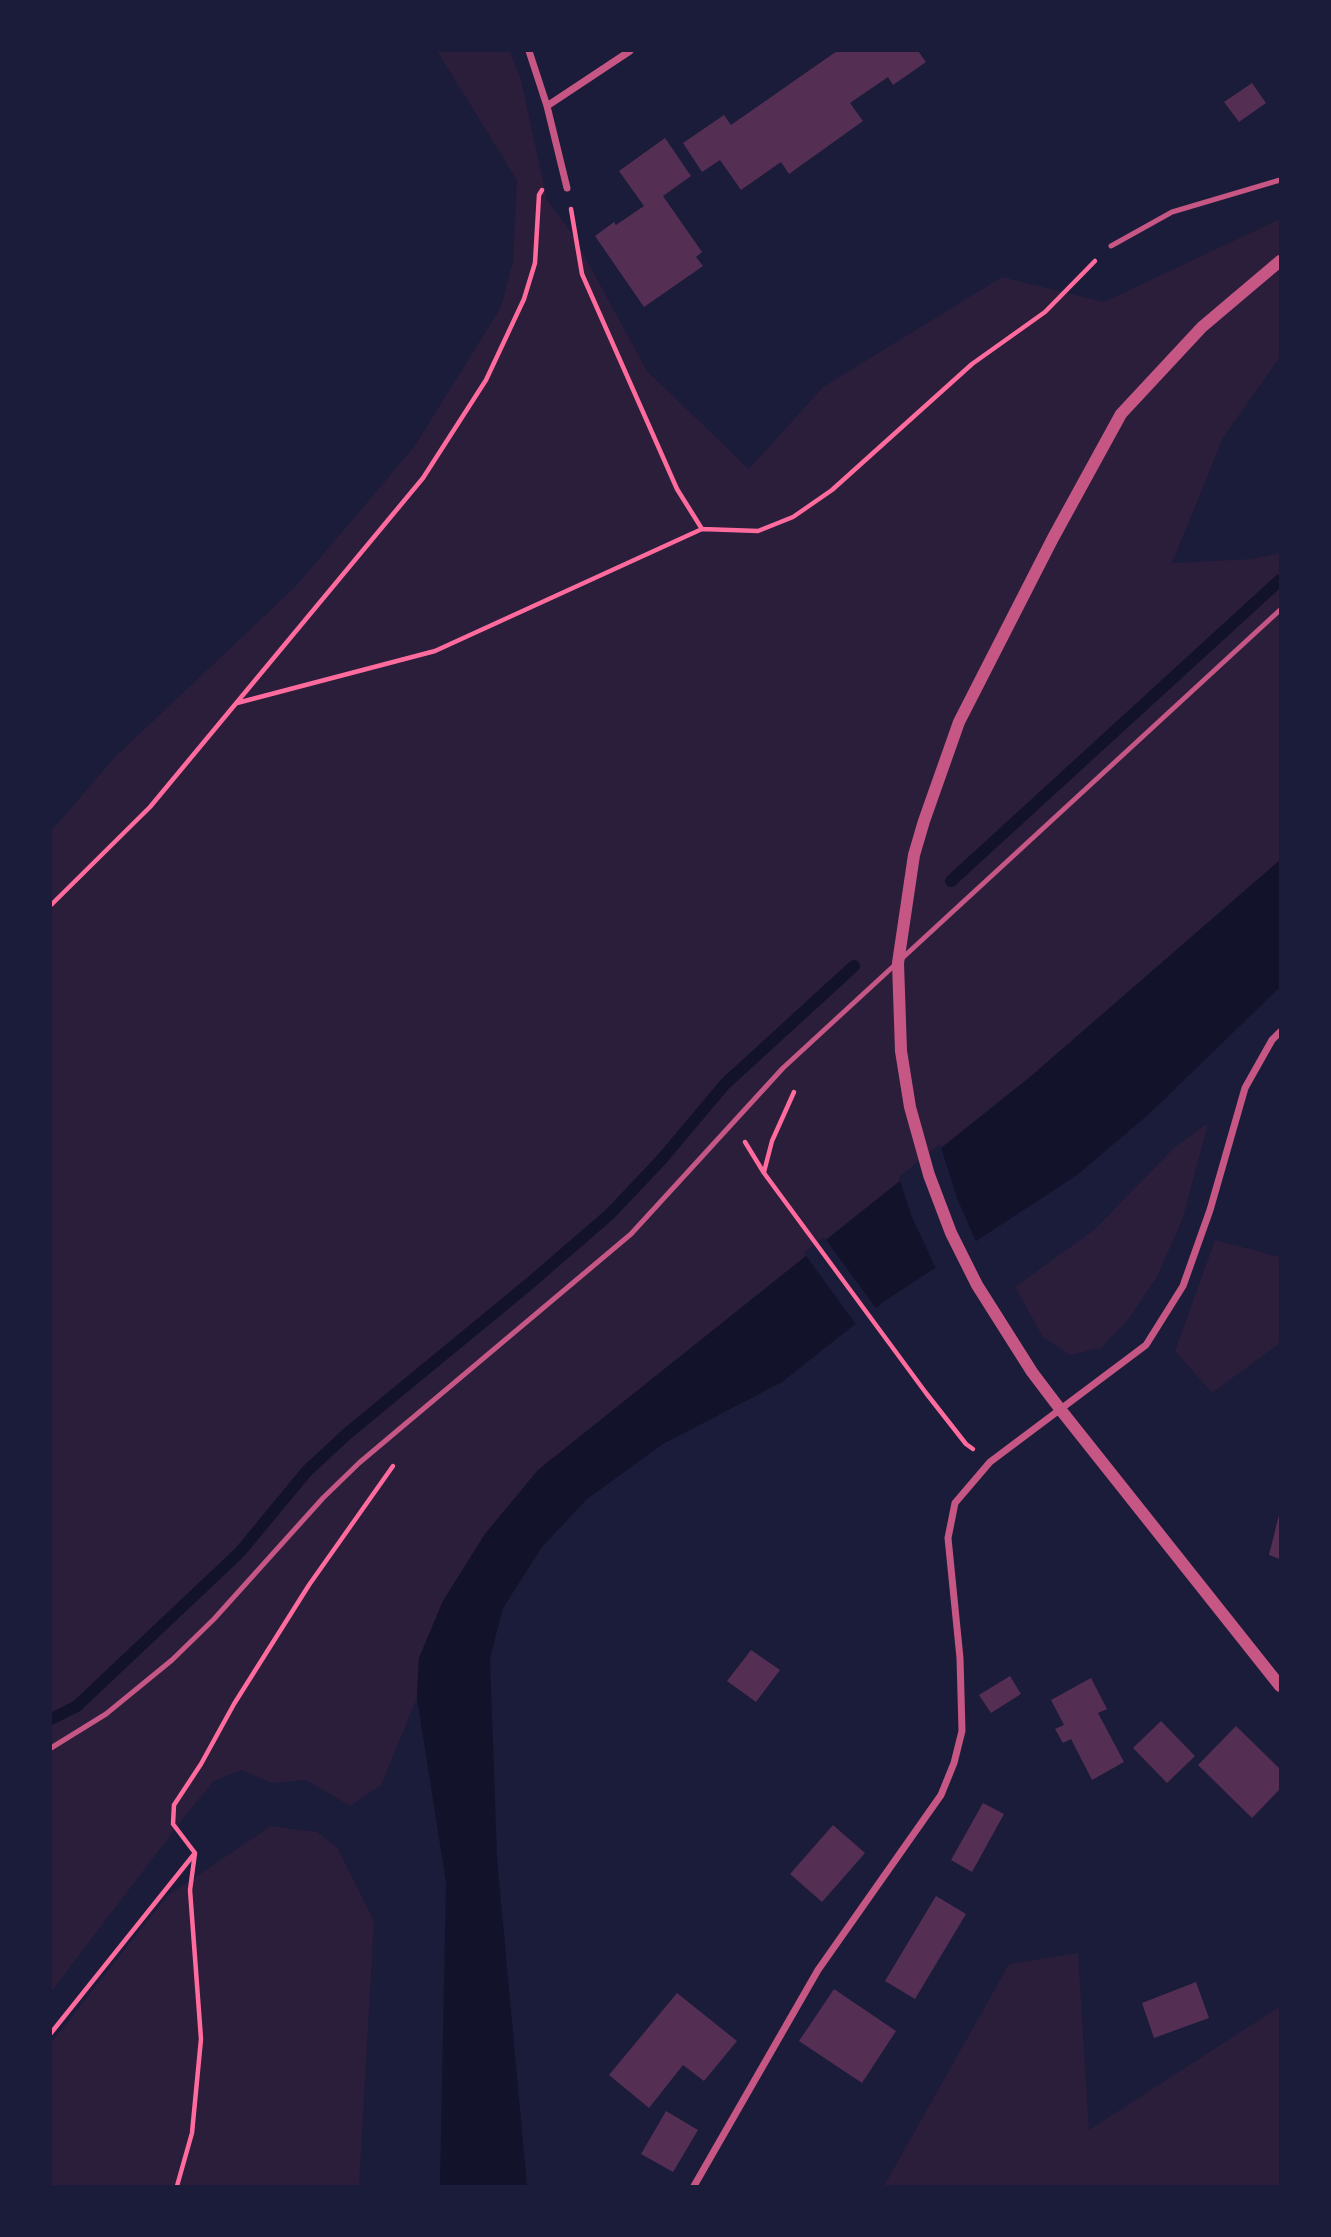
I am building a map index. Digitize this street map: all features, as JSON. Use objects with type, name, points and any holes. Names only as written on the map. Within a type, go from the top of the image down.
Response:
[{"type":"street","points":[[529,51],[547,106],[567,188]]},
{"type":"street","points":[[547,106],[630,51]]},
{"type":"street","points":[[1280,261],[1202,327],[1121,414],[1053,538],[958,722],[923,821],[914,855],[898,963],[901,1051],[910,1107],[929,1174],[951,1233],[977,1285],[1032,1372],[1059,1409],[1280,1686]]},
{"type":"street","points":[[694,2186],[818,1970],[941,1795],[954,1763],[962,1731],[960,1658],[948,1538],[955,1503],[990,1462],[1146,1345],[1183,1286],[1210,1210],[1245,1087],[1280,1031]]},
{"type":"lane","points":[[1111,246],[1172,212],[1280,180]]},
{"type":"lane","points":[[51,1748],[106,1714],[172,1660],[214,1619],[323,1498],[359,1463],[631,1234],[783,1068],[1280,610]]},
{"type":"path","points":[[51,905],[150,807],[423,478],[486,380],[524,299],[535,263],[539,195],[561,163]]},
{"type":"path","points":[[567,188],[582,274],[677,489],[702,528]]},
{"type":"path","points":[[236,703],[435,651],[702,528],[758,531],[793,517],[832,490],[972,364],[1045,313],[1111,246]]},
{"type":"path","points":[[764,1173],[772,1141],[797,1085]]},
{"type":"path","points":[[733,1122],[764,1173],[909,1370],[966,1444],[990,1462]]},
{"type":"path","points":[[177,2186],[192,2133],[201,2039],[190,1890],[195,1853],[173,1824],[174,1805],[309,1585],[394,1465]]},
{"type":"path","points":[[51,2032],[195,1853]]},
{"type":"shaded area","points":[[437,51],[510,51],[521,80],[547,200],[573,235],[647,371],[749,469],[823,387],[1002,277],[1104,302],[1280,219],[1280,357],[1223,438],[1172,563],[1253,559],[1280,553],[1280,860],[1030,1077],[538,1470],[485,1534],[443,1601],[419,1658],[417,1698],[381,1785],[350,1806],[306,1780],[272,1783],[241,1770],[214,1781],[51,1992],[51,831],[114,758],[297,585],[414,447],[501,307],[513,261],[517,180]]},
{"type":"shaded area","points":[[1280,860],[1280,987],[1149,1114],[1077,1175],[883,1302],[782,1382],[663,1444],[587,1499],[542,1547],[503,1608],[490,1658],[497,1858],[527,2186],[440,2186],[446,1882],[417,1698],[419,1658],[443,1601],[485,1534],[538,1470],[1030,1077]]},
{"type":"shaded area","points":[[1208,1123],[1183,1218],[1157,1277],[1127,1321],[1101,1348],[1070,1355],[1043,1337],[1015,1287],[1094,1230],[1175,1147]]},
{"type":"shaded area","points":[[1215,1240],[1280,1257],[1280,1343],[1212,1393],[1175,1351]]},
{"type":"shaded area","points":[[271,1826],[317,1832],[337,1847],[374,1921],[359,2186],[51,2186],[51,2043],[167,1896]]},
{"type":"shaded area","points":[[1078,1953],[1089,2130],[1279,2007],[1280,2186],[884,2186],[1009,1964]]},
{"type":"pier","points":[[940,1144],[957,1198],[977,1244],[937,1271],[911,1215],[899,1177]]},
{"type":"pier","points":[[824,1237],[878,1311],[858,1327],[804,1253]]},
{"type":"building","points":[[837,51],[918,51],[926,62],[893,85],[888,77],[850,103],[863,121],[789,174],[781,162],[741,190],[720,160],[702,172],[683,143],[724,115],[731,125]]},
{"type":"building","points":[[1252,83],[1266,103],[1239,122],[1224,102]]},
{"type":"building","points":[[665,138],[691,176],[663,196],[702,252],[696,257],[703,266],[644,307],[595,236],[644,206],[619,171]]},
{"type":"building","points":[[1280,1515],[1280,1559],[1269,1555]]},
{"type":"building","points":[[751,1650],[780,1670],[756,1702],[727,1681]]},
{"type":"building","points":[[1010,1676],[1021,1694],[991,1713],[979,1695]]},
{"type":"building","points":[[1091,1678],[1107,1709],[1098,1713],[1124,1762],[1092,1780],[1071,1739],[1063,1743],[1055,1729],[1064,1725],[1051,1700]]},
{"type":"building","points":[[1161,1721],[1195,1756],[1167,1783],[1133,1748]]},
{"type":"building","points":[[1236,1726],[1280,1769],[1280,1789],[1252,1818],[1198,1765]]},
{"type":"building","points":[[983,1803],[1004,1814],[972,1872],[951,1860]]},
{"type":"building","points":[[833,1825],[865,1853],[822,1902],[790,1874]]},
{"type":"building","points":[[936,1896],[966,1914],[915,1999],[885,1981]]},
{"type":"building","points":[[1196,1982],[1209,2018],[1154,2038],[1142,2003]]},
{"type":"building","points":[[834,1989],[896,2031],[862,2083],[799,2041]]},
{"type":"building","points":[[677,1993],[737,2041],[704,2081],[683,2065],[649,2108],[609,2075]]},
{"type":"building","points":[[666,2111],[698,2130],[673,2172],[641,2154]]},
{"type":"waterway","points":[[951,881],[1280,580]]},
{"type":"waterway","points":[[51,1719],[77,1706],[240,1552],[307,1471],[348,1433],[610,1214],[662,1159],[725,1084],[854,966]]}]
